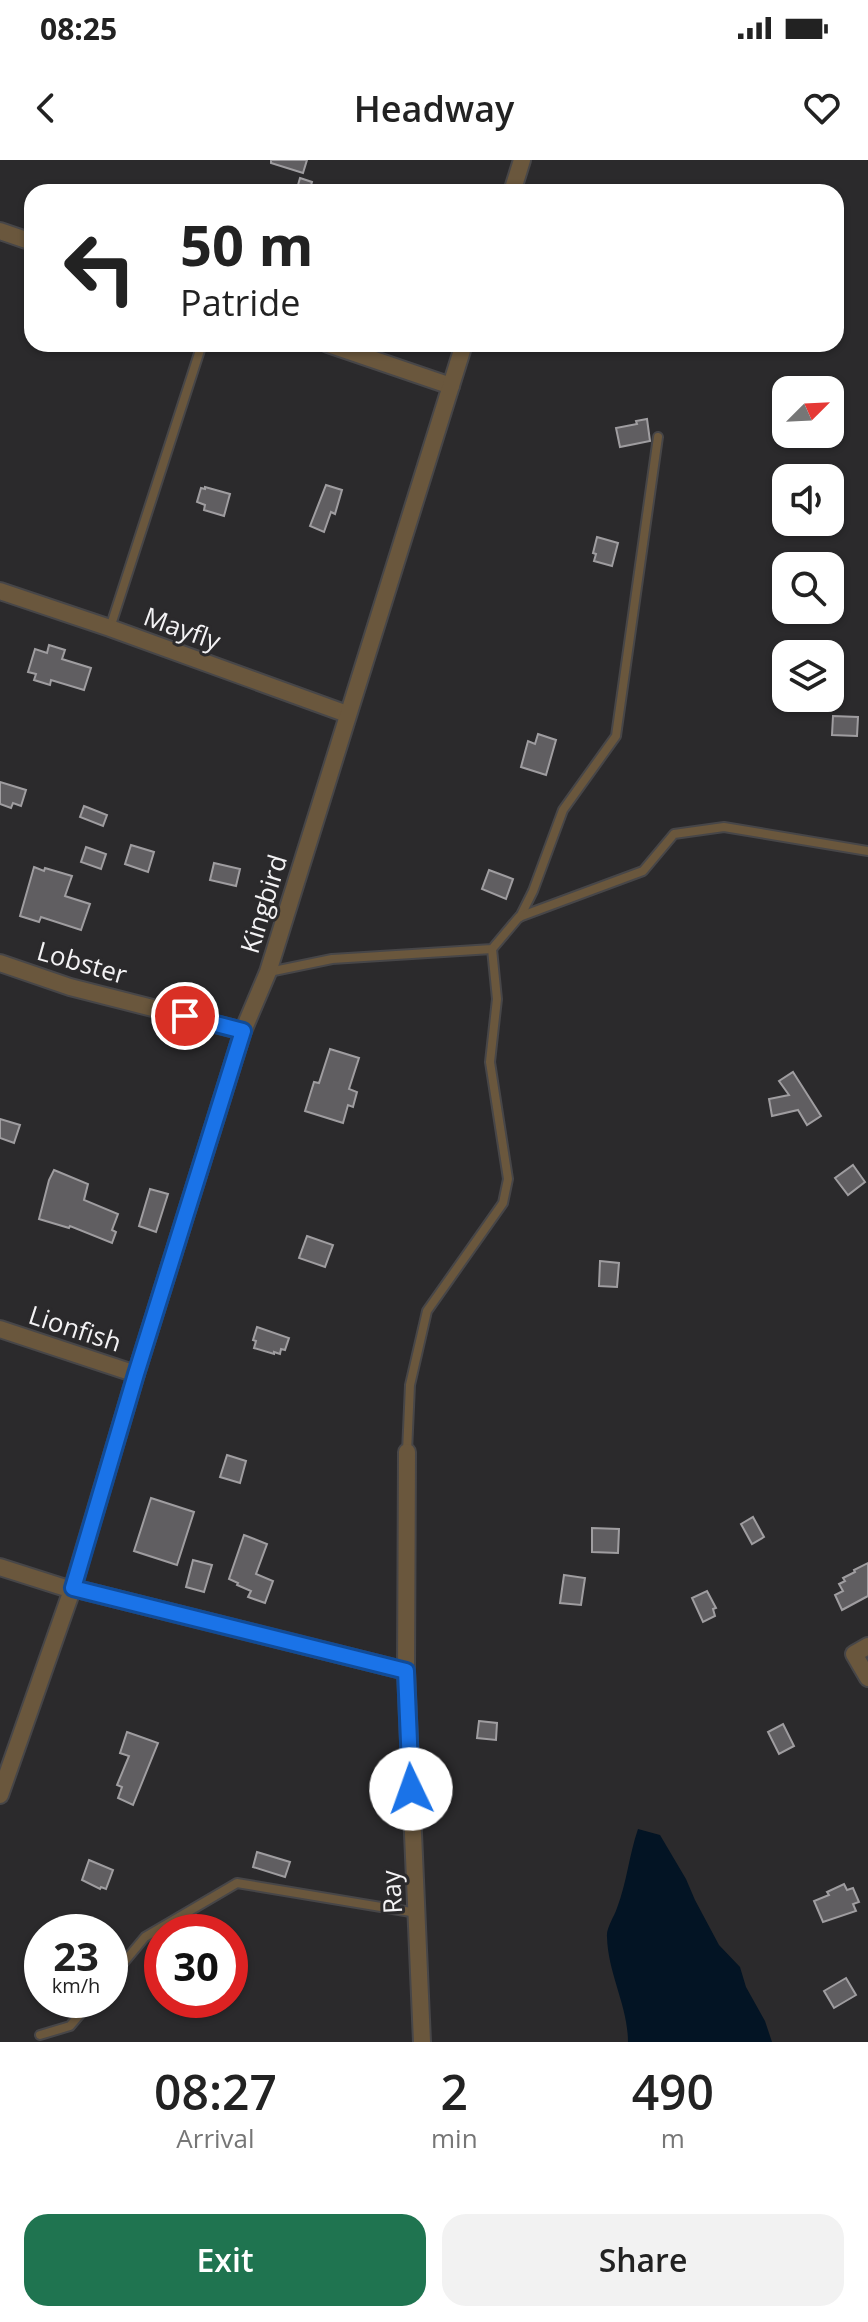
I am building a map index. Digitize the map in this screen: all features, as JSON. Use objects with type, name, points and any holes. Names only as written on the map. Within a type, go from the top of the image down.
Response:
[{"type":"street","points":[[514,184],[522,160]]},
{"type":"street","points":[[0,231],[24,239]]},
{"type":"street","points":[[351,352],[451,386]]},
{"type":"street","name":"Kingbird","points":[[0,1795],[72,1589],[243,1031],[268,972],[462,352]]},
{"type":"street","name":"Mayfly","points":[[0,591],[347,714]]},
{"type":"street","name":"Lobster","points":[[0,963],[70,987],[243,1031]]},
{"type":"street","name":"Lionfish","points":[[0,1329],[136,1374]]},
{"type":"street","name":"Ray","points":[[407,1452],[406,1671],[422,2042]]},
{"type":"street","points":[[1,1568],[72,1589],[406,1671]]},
{"type":"street","points":[[868,1646],[854,1654],[868,1678]]},
{"type":"lane","points":[[110,628],[199,352]]},
{"type":"lane","points":[[407,1452],[410,1385],[427,1311],[503,1203],[508,1179],[490,1062],[497,999],[492,949],[519,917],[533,891],[563,810],[616,736],[658,437]]},
{"type":"lane","points":[[519,917],[643,871],[674,834],[724,827],[868,851]]},
{"type":"lane","points":[[268,972],[332,959],[492,949]]},
{"type":"lane","points":[[128,1957],[145,1937],[237,1883],[417,1913]]},
{"type":"lane","points":[[40,2035],[70,2026],[77,2018]]},
{"type":"water","points":[[638,1829],[660,1835],[719,1945],[740,1967],[772,2042],[628,2042],[607,1934]]},
{"type":"building","points":[[271,160],[307,160],[303,173],[271,163]]},
{"type":"building","points":[[300,178],[312,182],[311,184],[298,184]]},
{"type":"building","points":[[647,419],[650,441],[620,447],[616,428]]},
{"type":"building","points":[[326,485],[342,490],[335,514],[331,512],[324,532],[310,526]]},
{"type":"building","points":[[201,488],[230,494],[224,516],[204,510],[205,505],[197,502]]},
{"type":"building","points":[[597,537],[618,543],[612,566],[594,561]]},
{"type":"building","points":[[49,645],[65,650],[62,659],[91,668],[84,690],[51,680],[50,685],[34,680],[36,674],[28,672],[35,649],[47,653]]},
{"type":"building","points":[[833,716],[858,717],[857,736],[832,735]]},
{"type":"building","points":[[538,734],[556,740],[546,775],[521,767],[528,741],[535,744]]},
{"type":"building","points":[[0,782],[26,790],[21,806],[13,803],[11,808],[0,804]]},
{"type":"building","points":[[84,806],[107,815],[103,826],[80,817]]},
{"type":"building","points":[[131,845],[154,852],[148,872],[125,864]]},
{"type":"building","points":[[86,847],[106,854],[101,869],[81,862]]},
{"type":"building","points":[[214,863],[240,869],[236,886],[210,880]]},
{"type":"building","points":[[34,867],[72,876],[65,896],[90,904],[81,930],[41,917],[39,922],[20,916]]},
{"type":"building","points":[[489,870],[513,879],[506,899],[482,889]]},
{"type":"building","points":[[330,1049],[359,1058],[349,1089],[357,1092],[353,1107],[348,1105],[343,1123],[305,1111],[314,1082],[319,1083]]},
{"type":"building","points":[[793,1072],[821,1116],[807,1125],[798,1110],[772,1116],[769,1099],[789,1095],[779,1081]]},
{"type":"building","points":[[0,1119],[20,1125],[14,1143],[0,1138]]},
{"type":"building","points":[[853,1165],[865,1182],[848,1195],[835,1178]]},
{"type":"building","points":[[54,1170],[88,1184],[84,1200],[118,1214],[112,1230],[116,1232],[112,1243],[70,1226],[39,1219]]},
{"type":"building","points":[[150,1189],[168,1194],[156,1232],[139,1226]]},
{"type":"building","points":[[307,1236],[333,1245],[325,1267],[299,1258]]},
{"type":"building","points":[[600,1261],[619,1263],[617,1287],[599,1286]]},
{"type":"building","points":[[257,1327],[289,1338],[285,1350],[274,1354],[254,1348]]},
{"type":"building","points":[[227,1455],[246,1461],[240,1483],[220,1477]]},
{"type":"building","points":[[151,1498],[194,1512],[177,1565],[134,1551]]},
{"type":"building","points":[[753,1517],[764,1537],[752,1544],[741,1524]]},
{"type":"building","points":[[592,1528],[619,1529],[618,1553],[592,1552]]},
{"type":"building","points":[[244,1535],[267,1544],[256,1574],[273,1581],[265,1603],[248,1597],[251,1591],[229,1579]]},
{"type":"building","points":[[193,1560],[212,1565],[204,1592],[186,1587]]},
{"type":"building","points":[[868,1563],[868,1596],[842,1610],[835,1595],[843,1591],[839,1584],[854,1570]]},
{"type":"building","points":[[564,1575],[585,1578],[581,1605],[560,1603]]},
{"type":"building","points":[[707,1591],[716,1608],[713,1609],[715,1616],[703,1622],[692,1598]]},
{"type":"building","points":[[479,1721],[497,1723],[496,1740],[477,1738]]},
{"type":"building","points":[[783,1724],[794,1746],[779,1754],[768,1732]]},
{"type":"building","points":[[127,1732],[158,1743],[133,1805],[118,1798],[122,1787],[117,1785],[129,1756],[120,1753]]},
{"type":"building","points":[[257,1852],[290,1862],[285,1877],[253,1867]]},
{"type":"building","points":[[89,1860],[113,1870],[106,1889],[82,1880]]},
{"type":"building","points":[[844,1884],[847,1890],[853,1888],[859,1902],[853,1904],[856,1911],[823,1922],[814,1901]]},
{"type":"building","points":[[846,1978],[856,1995],[834,2008],[824,1991]]},
{"type":"route","points":[[185,1016],[243,1031],[73,1588],[406,1671],[411,1789]]}]
